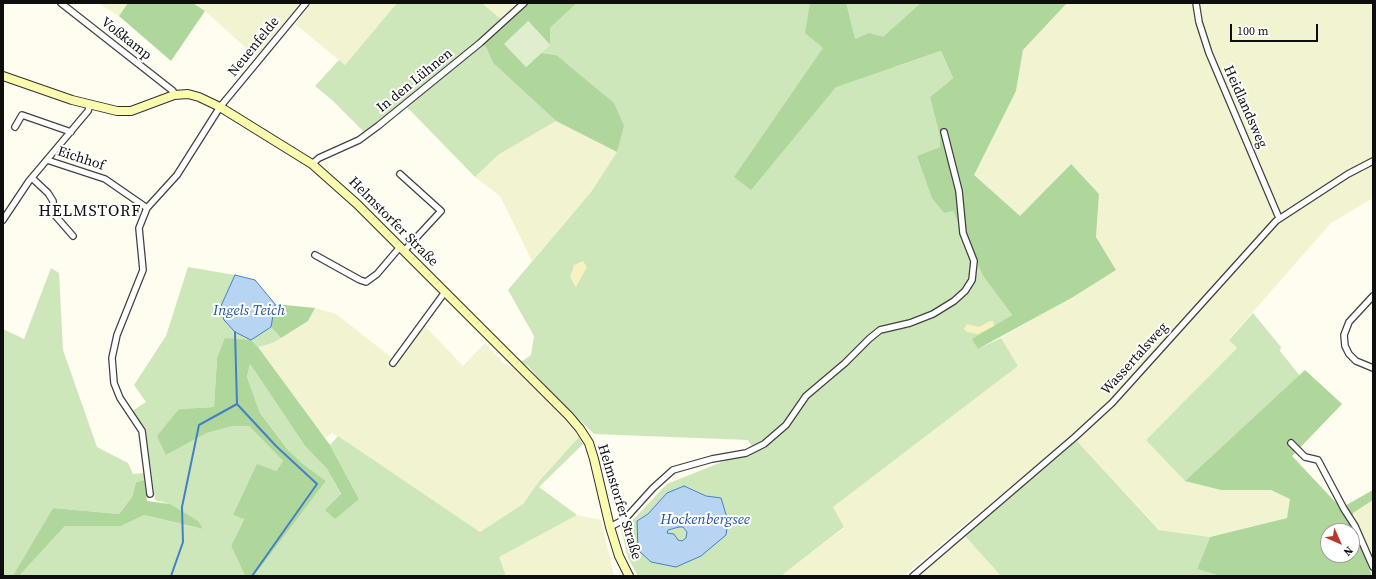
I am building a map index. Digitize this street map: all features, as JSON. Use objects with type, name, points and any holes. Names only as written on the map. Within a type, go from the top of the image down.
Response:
[{"type":"main road","name":"Helmstorfer Straße","points":[[3,76],[90,105],[117,111],[131,111],[174,95],[188,94],[199,97],[220,107],[312,164],[352,199],[568,416],[580,430],[589,443],[610,527],[619,556],[629,576]]},
{"type":"street","name":"Voßkamp","points":[[61,3],[173,91],[174,95]]},
{"type":"street","name":"Neuenfelde","points":[[147,208],[177,175],[220,107],[306,3]]},
{"type":"street","name":"In den Lühnen","points":[[312,164],[319,158],[359,140],[378,126],[480,43],[524,3]]},
{"type":"street","name":"Heidlandsweg","points":[[1196,3],[1199,22],[1207,47],[1279,218]]},
{"type":"street","points":[[3,220],[32,178],[88,111],[90,105]]},
{"type":"street","points":[[15,127],[22,115],[71,132]]},
{"type":"street","points":[[610,527],[625,520],[653,488],[673,470],[712,459],[746,453],[764,444],[786,425],[806,396],[846,363],[868,339],[880,330],[910,323],[932,314],[954,301],[965,291],[972,280],[974,261],[963,233],[959,191],[944,132]]},
{"type":"street","name":"Eichhof","points":[[47,160],[105,179],[147,208]]},
{"type":"street","name":"Wassertalsweg","points":[[913,576],[1112,403],[1279,218],[1348,174],[1373,160]]},
{"type":"street","points":[[315,255],[366,282],[377,274],[441,211],[400,174]]},
{"type":"street","points":[[32,178],[48,193],[53,201],[53,213],[73,236]]},
{"type":"street","points":[[147,208],[139,228],[143,270],[117,335],[112,358],[114,383],[120,398],[142,431],[150,494]]},
{"type":"street","points":[[393,363],[445,292]]},
{"type":"street","points":[[1373,296],[1349,322],[1344,335],[1345,346],[1349,354],[1356,361],[1373,368]]},
{"type":"street","points":[[1291,443],[1305,457],[1318,460],[1344,509],[1356,526],[1373,567]]},
{"type":"green space","points":[[98,3],[128,3],[119,16]]},
{"type":"green space","points":[[128,3],[193,3],[205,11],[171,61],[119,16]]},
{"type":"green space","points":[[193,3],[301,3],[256,57],[205,11]]},
{"type":"green space","points":[[312,3],[397,3],[345,65],[295,24]]},
{"type":"green space","points":[[397,3],[482,3],[503,21],[480,43],[486,47],[493,63],[556,121],[498,155],[475,177],[405,105],[366,134],[332,100],[315,86],[339,60],[345,65]]},
{"type":"green space","points":[[482,3],[521,3],[503,21]]},
{"type":"green space","points":[[521,3],[577,3],[550,28],[550,45],[528,21],[526,67],[541,53],[556,55],[614,103],[624,126],[617,152],[556,121],[493,63],[486,47],[480,43]]},
{"type":"green space","points":[[577,3],[926,3],[895,67],[941,51],[953,78],[930,97],[939,133],[940,147],[918,156],[953,210],[983,276],[1012,315],[973,339],[978,349],[1001,338],[1018,366],[833,507],[844,527],[781,576],[638,576],[628,558],[621,528],[629,524],[667,484],[754,449],[748,440],[594,434],[548,389],[528,366],[521,362],[531,355],[534,336],[508,290],[591,192],[617,152],[619,142],[556,55],[541,53],[550,45],[550,28]],"holes":[[[684,486],[706,496],[721,498],[701,556],[690,560],[637,521],[648,514],[667,493]]]},
{"type":"green space","points":[[810,3],[846,3],[855,39],[869,33],[883,37],[921,3],[1067,3],[1023,50],[1016,91],[974,175],[1020,216],[1071,164],[1099,194],[1096,237],[1116,270],[1073,297],[978,349],[972,339],[1012,315],[983,276],[953,211],[944,213],[932,198],[917,156],[940,147],[939,133],[930,97],[953,78],[941,51],[836,87],[751,190],[734,177],[823,48],[805,33]]},
{"type":"green space","points":[[1067,3],[1373,3],[1373,198],[1331,223],[1229,339],[1237,348],[1146,440],[1221,490],[1271,490],[1290,499],[1287,518],[1210,537],[1160,530],[1075,439],[1111,400],[1075,433],[903,576],[781,576],[844,528],[833,507],[1018,366],[1001,338],[1116,270],[1096,237],[1099,194],[1070,164],[1020,217],[973,175],[1016,91],[1023,50]]},
{"type":"green space","points":[[528,21],[550,45],[526,67],[504,44]]},
{"type":"green space","points":[[556,121],[617,152],[591,192],[532,261],[500,196],[475,177],[498,155]]},
{"type":"green space","points":[[188,267],[235,275],[220,308],[250,340],[271,327],[281,338],[273,343],[258,347],[251,340],[217,358],[214,407],[179,409],[166,455],[207,433],[233,426],[249,426],[283,461],[276,471],[233,515],[244,518],[231,546],[245,576],[19,576],[65,526],[120,526],[144,515],[202,529],[170,504],[155,500],[146,431],[132,411],[146,402],[134,385],[166,336]]},
{"type":"green space","points":[[51,268],[59,273],[63,350],[97,447],[128,463],[133,474],[144,473],[144,480],[136,482],[132,497],[119,514],[53,508],[14,576],[3,576],[3,329],[24,339]]},
{"type":"green space","points":[[275,304],[315,308],[308,321],[281,338],[271,327]]},
{"type":"green space","points":[[315,308],[336,314],[396,361],[424,325],[463,366],[485,343],[503,363],[515,369],[563,418],[579,437],[540,480],[523,504],[480,532],[332,433],[325,438],[258,347],[273,343],[308,321]]},
{"type":"green space","points":[[1253,313],[1281,347],[1280,351],[1300,376],[1185,481],[1146,440],[1237,348],[1229,340]]},
{"type":"green space","points":[[225,338],[251,340],[258,347],[330,445],[359,499],[335,519],[325,510],[341,494],[327,469],[305,446],[250,364],[247,377],[260,413],[289,451],[303,464],[326,481],[254,576],[245,576],[231,546],[244,519],[233,515],[257,464],[276,471],[283,461],[249,426],[233,426],[207,433],[166,455],[157,436],[179,409],[214,407],[217,358]]},
{"type":"green space","points":[[250,364],[305,446],[327,469],[341,495],[359,499],[330,445],[338,436],[480,532],[523,504],[540,480],[579,437],[583,444],[539,487],[577,515],[499,557],[506,576],[254,576],[326,481],[291,453],[260,413],[247,377]]},
{"type":"green space","points":[[1305,370],[1342,404],[1292,456],[1341,508],[1373,490],[1373,500],[1353,513],[1352,523],[1320,523],[1320,563],[1360,563],[1360,544],[1372,576],[1220,576],[1197,569],[1210,537],[1287,518],[1290,499],[1271,490],[1221,490],[1185,481]]},
{"type":"green space","points":[[1075,439],[1159,530],[1210,537],[1197,569],[1220,576],[1001,576],[964,535]]},
{"type":"green space","points":[[144,480],[147,501],[170,504],[198,521],[203,529],[144,515],[121,526],[65,526],[19,576],[13,576],[53,508],[119,514],[132,497],[136,482]]},
{"type":"green space","points":[[1373,500],[1373,559],[1360,529],[1360,523],[1357,523],[1353,513]]},
{"type":"green space","points":[[577,515],[601,520],[614,576],[506,576],[498,557]]},
{"type":"green space","points":[[683,527],[687,532],[686,538],[682,541],[678,541],[667,533],[668,530]]},
{"type":"green space","points":[[964,535],[1001,576],[918,576]]},
{"type":"sand","points":[[583,261],[587,267],[576,287],[570,277],[574,265]]},
{"type":"sand","points":[[993,321],[994,326],[978,334],[967,332],[964,329],[967,324],[979,327]]},
{"type":"water","name":"Ingels Teich","points":[[235,275],[255,280],[275,304],[271,327],[251,340],[235,332],[224,320],[220,308]]},
{"type":"water","name":"Hockenbergsee","points":[[684,486],[706,496],[721,498],[728,521],[726,535],[701,556],[676,567],[651,562],[638,550],[637,521],[648,514],[667,493]],"holes":[[[683,527],[687,532],[686,538],[682,541],[678,540],[674,534],[667,533],[668,530]]]},
{"type":"waterway","points":[[171,576],[183,542],[182,507],[199,425],[237,404],[235,332]]},
{"type":"waterway","points":[[237,404],[276,446],[317,484],[252,576]]},
{"type":"district","name":"HELMSTORF","points":[[90,212]]}]
